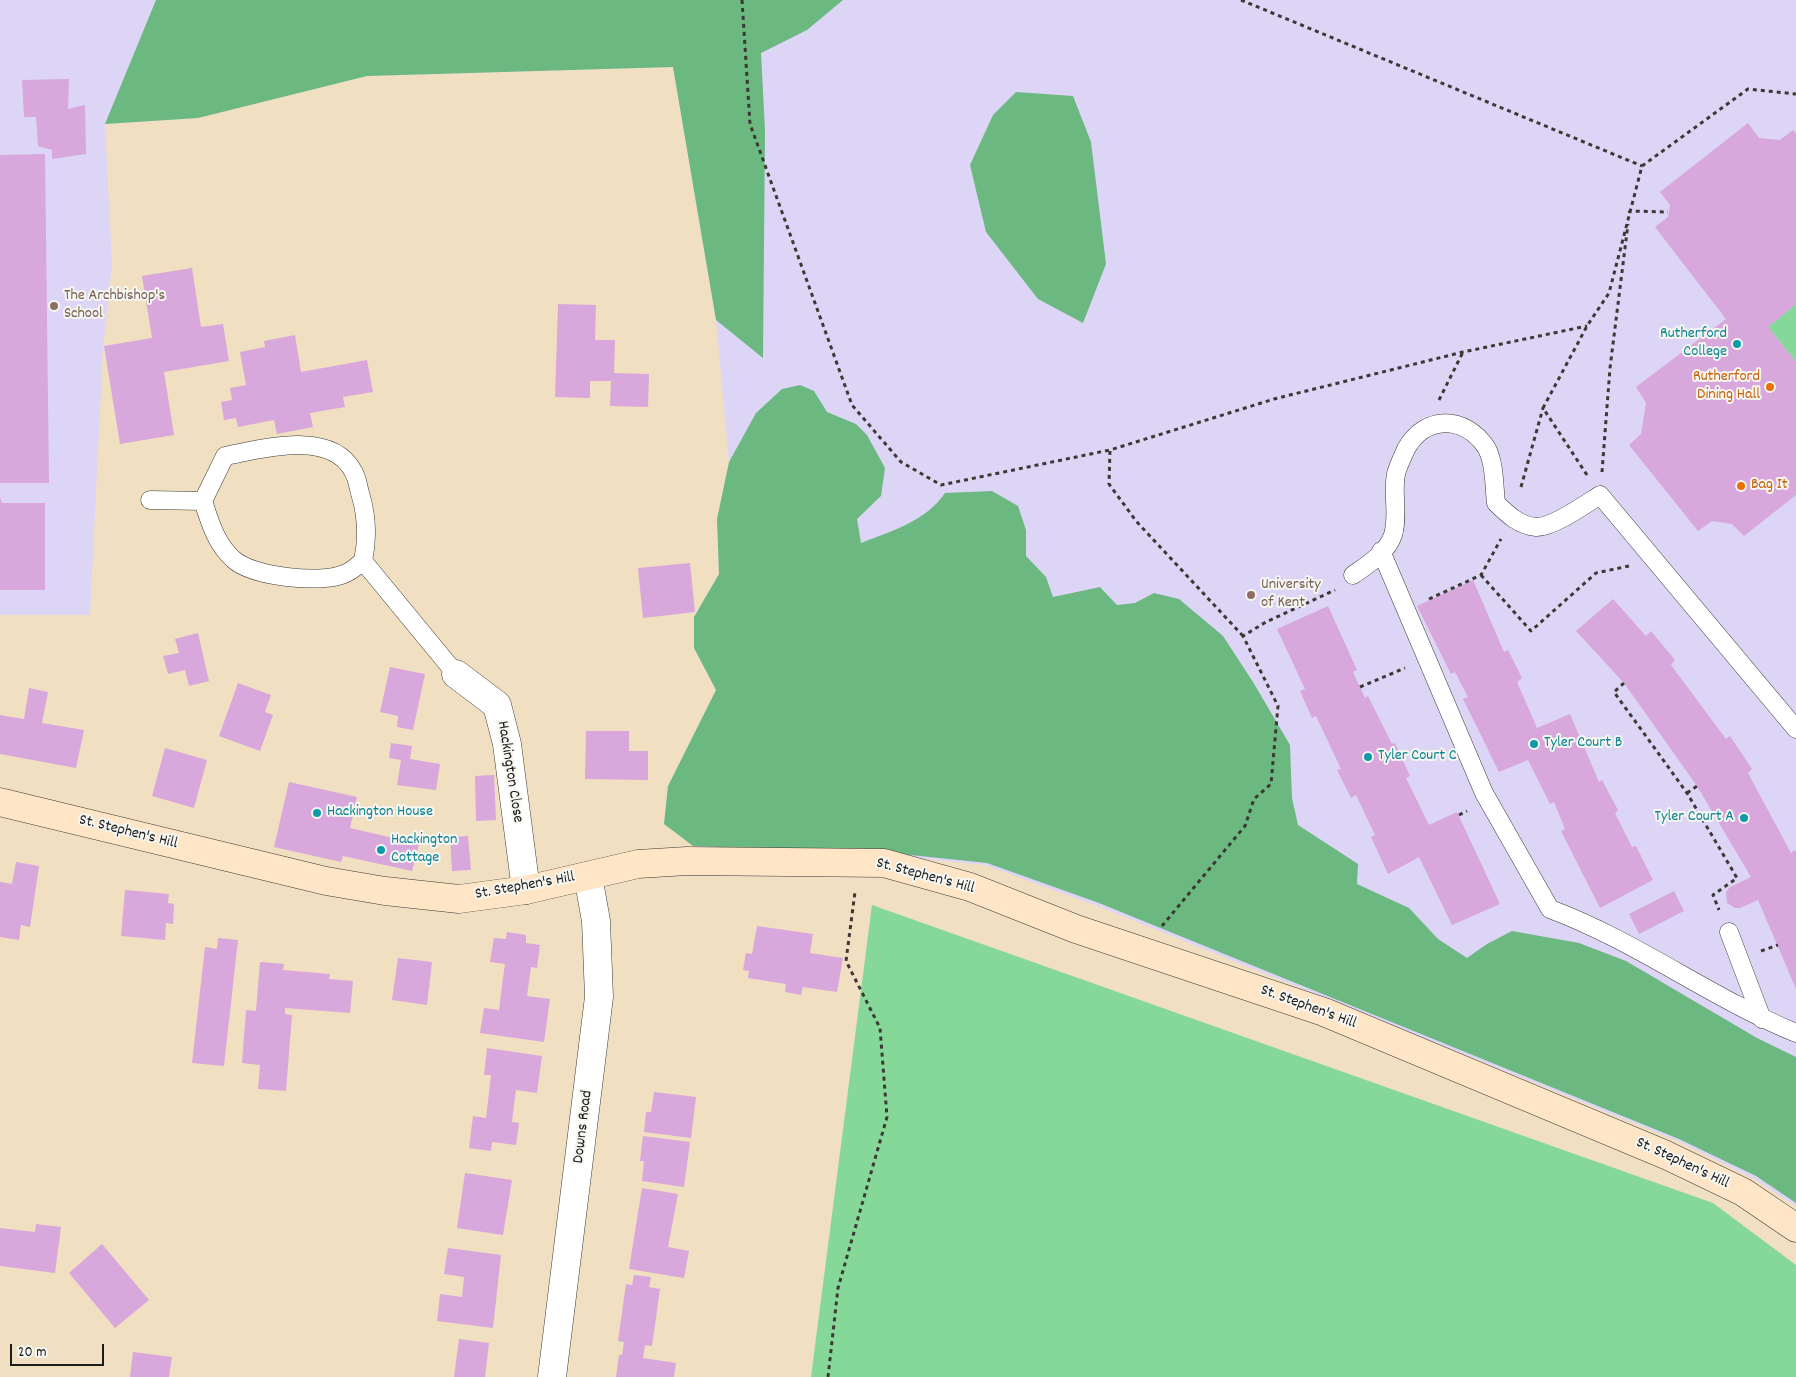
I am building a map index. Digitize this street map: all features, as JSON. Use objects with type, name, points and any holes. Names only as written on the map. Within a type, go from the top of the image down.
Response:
[{"type":"street","name":"Hackington Close","points":[[456,674],[497,705],[507,744],[526,890]]},
{"type":"street","name":"St. Stephen's Hill","points":[[0,802],[336,883],[459,898],[526,890],[638,864],[688,861],[858,862],[884,864],[970,887],[1076,930],[1324,1012],[1648,1147],[1743,1192],[1796,1228]]},
{"type":"street","name":"Downs Road","points":[[552,1377],[599,997],[596,921],[588,876]]},
{"type":"lane","points":[[1353,575],[1373,562],[1392,536],[1396,510],[1396,474],[1407,448],[1426,427],[1446,421],[1466,428],[1486,448],[1493,471],[1496,503],[1512,518],[1537,527],[1568,516],[1600,495],[1796,730]]},
{"type":"lane","points":[[292,445],[327,448],[339,454],[353,471],[364,509],[367,541],[363,561],[344,575],[310,578],[274,577],[233,560],[215,537],[203,502],[225,456],[292,445]]},
{"type":"lane","points":[[150,500],[203,502]]},
{"type":"lane","points":[[1381,551],[1484,793],[1550,909],[1590,924],[1762,1019],[1796,1034]]},
{"type":"lane","points":[[363,561],[456,674]]},
{"type":"lane","points":[[1729,932],[1762,1019]]},
{"type":"path","points":[[742,0],[750,124],[852,405],[901,462],[941,485],[1110,450],[1274,400],[1463,352],[1587,326]]},
{"type":"path","points":[[1241,0],[1642,166]]},
{"type":"path","points":[[1600,495],[1543,408],[1587,326],[1609,293],[1642,166],[1748,89],[1796,94]]},
{"type":"path","points":[[1630,211],[1668,212]]},
{"type":"path","points":[[1600,495],[1610,368],[1630,211]]},
{"type":"path","points":[[1426,427],[1463,352]]},
{"type":"path","points":[[1110,450],[1109,484],[1136,521],[1243,636],[1278,706],[1271,784],[1254,799],[1245,826],[1141,952]]},
{"type":"path","points":[[1406,610],[1482,575],[1532,631],[1596,573],[1655,561]]},
{"type":"path","points":[[1243,636],[1266,622],[1331,593]]},
{"type":"path","points":[[1360,687],[1426,657]]},
{"type":"path","points":[[1624,683],[1614,692],[1686,793],[1737,878],[1713,895],[1729,932]]},
{"type":"path","points":[[1686,793],[1697,786]]},
{"type":"path","points":[[828,1377],[838,1288],[888,1117],[880,1028],[846,961],[858,862]]},
{"type":"shaded area","name":"University of Kent","points":[[0,0],[1796,0],[1796,1206],[1754,1179],[1678,1141],[1098,906],[985,865],[889,855],[701,850],[664,824],[668,786],[716,690],[694,648],[694,617],[719,574],[717,519],[729,462],[716,320],[673,67],[367,76],[198,118],[105,124],[112,264],[103,349],[90,615],[0,615]]},
{"type":"green space","points":[[156,0],[843,0],[807,30],[761,53],[765,131],[763,358],[716,320],[673,67],[367,76],[198,118],[105,124]]},
{"type":"green space","points":[[1016,92],[1073,96],[1091,142],[1106,264],[1083,323],[1038,299],[986,232],[970,165],[993,115]]},
{"type":"green space","points":[[1796,304],[1796,362],[1768,327]]},
{"type":"green space","points":[[800,385],[814,391],[827,412],[856,424],[867,435],[885,468],[881,496],[857,519],[861,543],[908,524],[928,511],[945,493],[992,491],[1018,506],[1026,530],[1026,556],[1046,577],[1053,597],[1100,587],[1117,605],[1135,603],[1154,593],[1179,599],[1223,636],[1290,745],[1292,798],[1298,825],[1358,864],[1357,884],[1409,908],[1438,939],[1467,958],[1487,944],[1512,931],[1579,943],[1626,961],[1757,1038],[1796,1057],[1796,1203],[1756,1176],[1679,1139],[1099,903],[987,863],[891,853],[693,846],[664,824],[668,786],[716,690],[694,648],[694,617],[719,574],[717,519],[729,462],[756,413],[782,389]]},
{"type":"green space","points":[[872,905],[1713,1203],[1796,1265],[1796,1377],[811,1377]]},
{"type":"building","points":[[69,79],[68,109],[85,105],[86,154],[52,159],[52,150],[38,146],[36,117],[24,117],[22,80]]},
{"type":"building","name":"Rutherford College","points":[[1748,123],[1759,138],[1780,140],[1793,130],[1796,134],[1796,304],[1768,327],[1796,362],[1796,495],[1744,536],[1732,524],[1712,521],[1698,531],[1629,445],[1641,434],[1646,403],[1636,387],[1726,319],[1655,227],[1668,217],[1670,205],[1660,192]]},
{"type":"building","points":[[45,154],[49,483],[0,483],[0,155]]},
{"type":"building","points":[[192,268],[201,327],[223,324],[229,361],[164,372],[174,435],[120,444],[104,346],[152,338],[142,276]]},
{"type":"building","points":[[558,304],[596,305],[595,340],[615,340],[614,373],[649,374],[648,407],[610,406],[611,381],[590,381],[590,398],[555,397]]},
{"type":"building","points":[[295,335],[301,372],[367,360],[373,392],[343,397],[345,407],[310,413],[313,427],[277,434],[274,420],[238,427],[236,418],[224,420],[221,402],[232,400],[230,388],[246,385],[240,352],[265,347],[264,341]]},
{"type":"building","points":[[0,497],[2,503],[45,503],[45,590],[0,590]]},
{"type":"building","points":[[690,563],[695,612],[643,618],[638,568]]},
{"type":"building","name":"Tyler Court B","points":[[1473,580],[1504,652],[1508,650],[1522,678],[1517,682],[1537,728],[1570,714],[1599,782],[1602,780],[1618,810],[1615,813],[1632,847],[1636,846],[1653,880],[1600,908],[1561,831],[1565,829],[1554,802],[1550,804],[1528,760],[1499,772],[1463,699],[1468,697],[1455,672],[1451,674],[1417,606]]},
{"type":"building","name":"Tyler Court A","points":[[1613,599],[1646,636],[1651,631],[1675,660],[1671,665],[1726,739],[1730,736],[1752,769],[1748,773],[1791,853],[1795,850],[1796,852],[1796,989],[1758,900],[1740,908],[1735,908],[1727,903],[1726,892],[1730,887],[1751,877],[1697,786],[1624,683],[1576,631]]},
{"type":"building","name":"Tyler Court C","points":[[1328,606],[1357,670],[1353,672],[1365,698],[1368,696],[1392,744],[1395,743],[1410,776],[1406,778],[1429,825],[1457,812],[1500,904],[1452,925],[1419,857],[1388,874],[1371,837],[1375,835],[1356,795],[1351,798],[1337,770],[1341,769],[1316,716],[1312,718],[1300,691],[1305,689],[1277,629]]},
{"type":"building","points":[[198,633],[209,681],[189,686],[185,670],[168,674],[163,656],[179,653],[175,639]]},
{"type":"building","points":[[390,667],[425,674],[413,730],[397,727],[398,716],[380,712]]},
{"type":"building","points":[[238,683],[271,695],[265,712],[273,715],[260,751],[219,736]]},
{"type":"building","points":[[29,688],[48,692],[42,723],[84,730],[76,768],[0,754],[0,715],[24,719]]},
{"type":"building","points":[[586,731],[629,731],[629,751],[648,751],[648,780],[585,779]]},
{"type":"building","points":[[391,743],[412,746],[410,759],[440,764],[436,790],[397,785],[401,760],[389,758]]},
{"type":"building","points":[[165,748],[207,760],[194,808],[152,796]]},
{"type":"building","points":[[494,775],[496,820],[476,821],[475,776]]},
{"type":"building","name":"Hackington House","points":[[289,782],[357,797],[350,828],[419,844],[412,871],[343,856],[341,862],[274,847]]},
{"type":"building","points":[[468,836],[471,870],[452,871],[450,837]]},
{"type":"building","points":[[16,862],[39,866],[30,927],[21,925],[19,940],[0,937],[0,882],[12,884]]},
{"type":"building","points":[[125,890],[169,894],[168,903],[174,904],[173,924],[166,923],[165,940],[121,936]]},
{"type":"building","points":[[1674,891],[1684,911],[1639,934],[1629,914]]},
{"type":"building","points":[[757,926],[813,934],[810,953],[843,958],[837,992],[803,987],[801,995],[785,992],[786,984],[748,978],[749,971],[743,970],[746,953],[752,954]]},
{"type":"building","points":[[507,932],[526,935],[526,943],[540,945],[537,968],[531,967],[527,996],[550,999],[544,1042],[480,1033],[484,1008],[499,1010],[505,964],[490,962],[494,938],[506,939]]},
{"type":"building","points":[[218,938],[238,940],[224,1066],[192,1063],[205,947],[217,949]]},
{"type":"building","points":[[398,958],[432,962],[427,1005],[392,1000]]},
{"type":"building","points":[[260,962],[284,964],[283,970],[330,974],[329,979],[353,981],[350,1013],[285,1008],[285,1014],[292,1015],[286,1091],[258,1089],[260,1065],[242,1063],[246,1010],[256,1011]]},
{"type":"building","points":[[487,1048],[542,1056],[537,1093],[516,1090],[512,1122],[519,1123],[516,1145],[492,1142],[491,1151],[469,1148],[473,1116],[486,1118],[491,1075],[484,1075]]},
{"type":"building","points":[[654,1092],[696,1097],[691,1138],[644,1132],[646,1112],[651,1112]]},
{"type":"building","points":[[643,1136],[690,1142],[684,1187],[642,1181],[644,1161],[640,1161]]},
{"type":"building","points":[[465,1173],[512,1180],[503,1235],[457,1228]]},
{"type":"building","points":[[642,1188],[678,1194],[668,1247],[689,1251],[684,1278],[629,1269]]},
{"type":"building","points":[[36,1224],[61,1227],[55,1273],[0,1266],[0,1228],[35,1232]]},
{"type":"building","points":[[102,1244],[149,1300],[115,1328],[69,1273]]},
{"type":"building","points":[[448,1248],[501,1255],[493,1328],[437,1321],[440,1294],[462,1297],[464,1277],[444,1274]]},
{"type":"building","points":[[634,1275],[651,1277],[649,1287],[660,1289],[652,1346],[645,1345],[643,1358],[676,1363],[674,1377],[616,1377],[619,1355],[622,1355],[624,1342],[618,1341],[626,1284],[632,1285]]},
{"type":"building","points":[[459,1339],[489,1343],[485,1377],[454,1377]]},
{"type":"building","points":[[133,1352],[172,1357],[169,1377],[130,1377]]},
{"type":"place","name":"The Archbishop's School","points":[[54,306]]},
{"type":"place","name":"Rutherford College","points":[[1737,344]]},
{"type":"place","name":"Rutherford Dining Hall","points":[[1770,387]]},
{"type":"place","name":"Bag It","points":[[1741,486]]},
{"type":"place","name":"University of Kent","points":[[1251,595]]},
{"type":"place","name":"Tyler Court B","points":[[1534,744]]},
{"type":"place","name":"Tyler Court C","points":[[1368,757]]},
{"type":"place","name":"Hackington House","points":[[317,813]]},
{"type":"place","name":"Tyler Court A","points":[[1744,818]]},
{"type":"place","name":"Hackington Cottage","points":[[381,850]]}]
